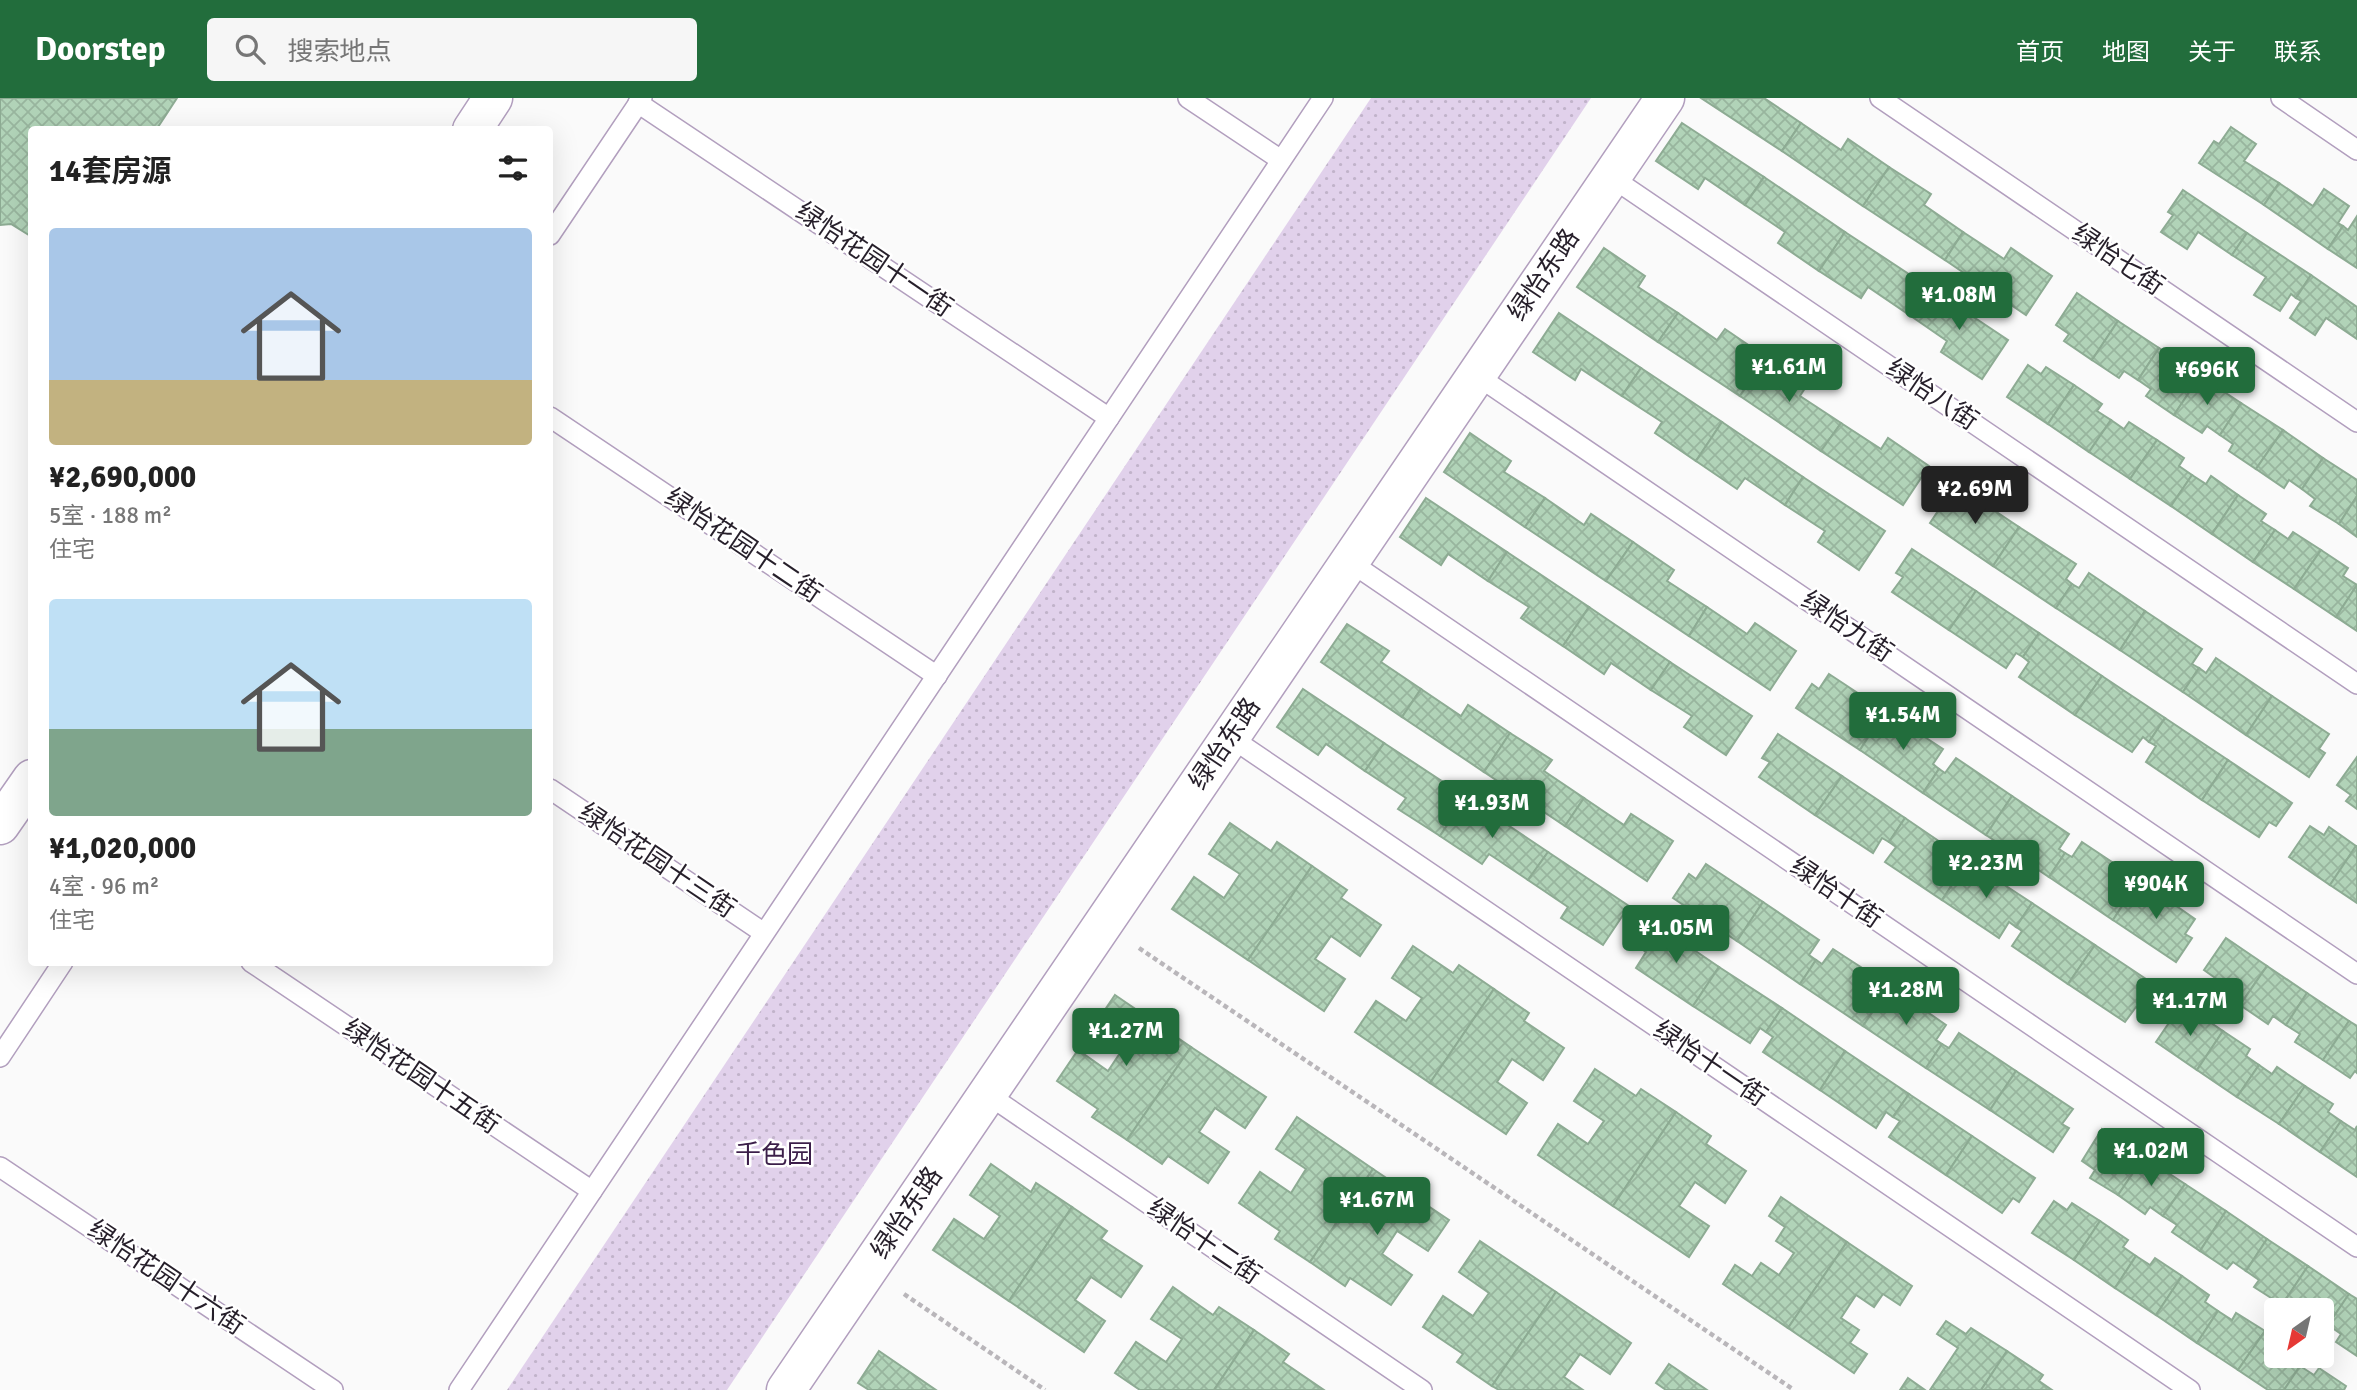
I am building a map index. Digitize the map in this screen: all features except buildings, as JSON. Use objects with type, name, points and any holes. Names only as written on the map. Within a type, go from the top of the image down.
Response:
[{"type":"street","points":[[475,126],[493,98]]},
{"type":"street","name":"绿怡东路","points":[[786,1390],[1665,98]]},
{"type":"street","points":[[0,825],[28,785]]},
{"type":"lane","points":[[1188,98],[1281,160]]},
{"type":"lane","points":[[459,1390],[1323,98]]},
{"type":"lane","name":"绿怡七街","points":[[1880,98],[2357,422]]},
{"type":"lane","points":[[2281,98],[2357,150]]},
{"type":"lane","points":[[553,231],[640,101]]},
{"type":"lane","name":"绿怡花园十一街","points":[[640,101],[1109,418]]},
{"type":"lane","name":"绿怡八街","points":[[1611,177],[2357,684]]},
{"type":"lane","name":"绿怡九街","points":[[1476,375],[2357,974]]},
{"type":"lane","name":"绿怡花园十二街","points":[[553,418],[937,676]]},
{"type":"lane","name":"绿怡十街","points":[[1350,562],[2357,1247]]},
{"type":"lane","name":"绿怡十一街","points":[[1230,737],[2190,1390]]},
{"type":"lane","name":"绿怡花园十三街","points":[[553,791],[764,933]]},
{"type":"lane","points":[[0,1056],[60,966]]},
{"type":"lane","name":"绿怡花园十五街","points":[[257,966],[592,1191]]},
{"type":"lane","name":"绿怡十二街","points":[[987,1094],[1422,1390]]},
{"type":"lane","name":"绿怡花园十六街","points":[[0,1167],[333,1390]]},
{"type":"path","points":[[1103,924],[1794,1390]]},
{"type":"path","points":[[868,1270],[1045,1390]]},
{"type":"green space","name":"千色园","points":[[1371,98],[1591,98],[727,1390],[507,1390]]}]
